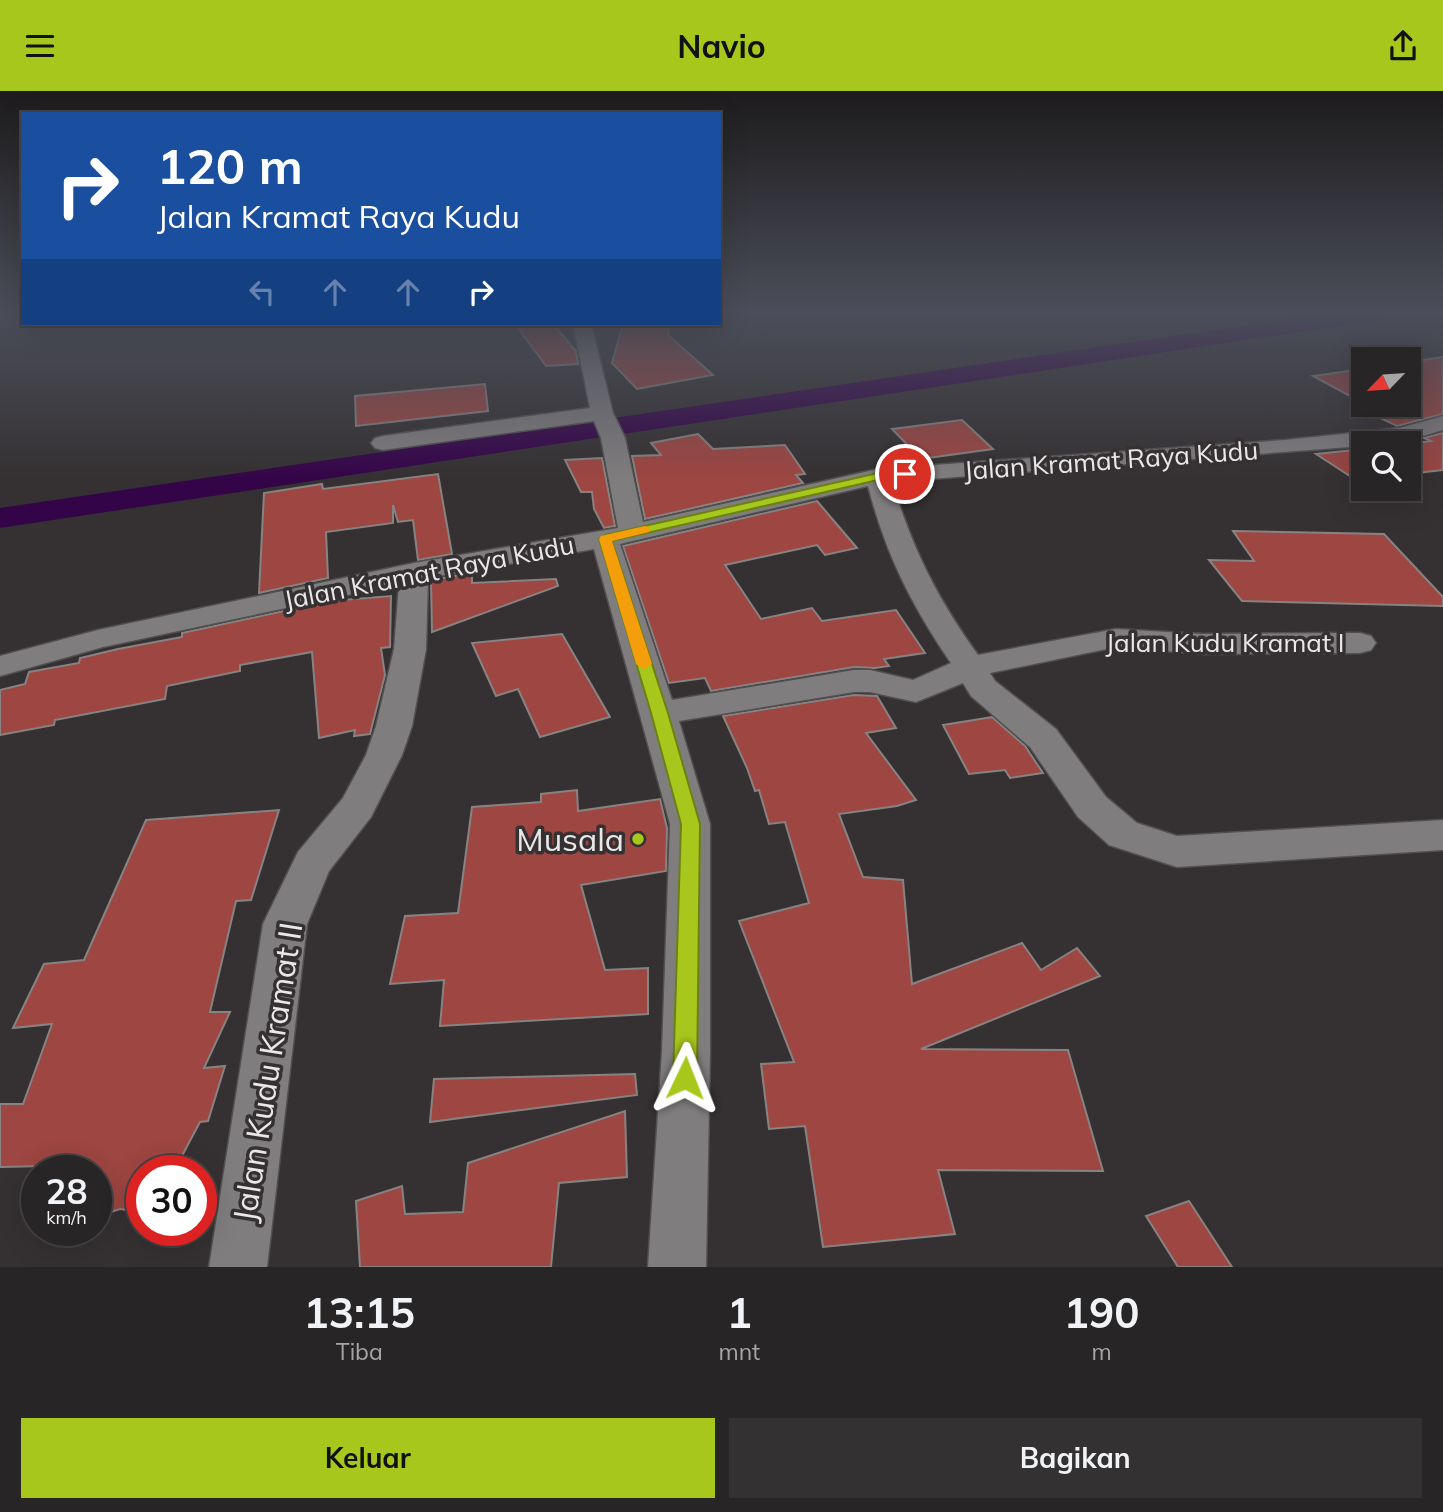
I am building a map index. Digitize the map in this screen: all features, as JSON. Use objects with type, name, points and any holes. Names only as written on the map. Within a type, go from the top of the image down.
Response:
[{"type":"street","points":[[593,369],[607,424],[619,536],[660,713],[690,824],[686,1051],[677,1267]]},
{"type":"street","name":"Jalan Kramat Raya Kudu","points":[[0,666],[98,639],[414,572],[619,536],[878,477],[1285,447],[1402,435],[1443,423]]},
{"type":"street","points":[[383,443],[607,424]]},
{"type":"street","points":[[878,477],[894,533],[932,612],[983,688],[1043,738],[1092,807],[1123,834],[1177,852],[1443,835]]},
{"type":"street","name":"Jalan Kudu Kramat II","points":[[238,1267],[285,924],[312,863],[357,807],[384,755],[394,726],[410,649],[414,572]]},
{"type":"street","name":"Jalan Kudu Kramat I","points":[[660,713],[854,681],[870,681],[916,691],[970,667],[1116,638],[1202,644],[1360,643]]},
{"type":"building","points":[[618,369],[706,369],[713,375],[637,389]]},
{"type":"building","points":[[1421,369],[1443,369],[1443,414],[1397,426],[1378,417],[1421,417]]},
{"type":"building","points":[[1351,371],[1351,397],[1313,376]]},
{"type":"building","points":[[485,384],[488,411],[356,426],[355,396]]},
{"type":"building","points":[[962,420],[993,449],[921,459],[892,429]]},
{"type":"building","points":[[1443,433],[1443,470],[1421,473],[1421,442],[1431,441],[1424,438]]},
{"type":"building","points":[[698,434],[713,449],[785,445],[805,474],[796,475],[803,483],[645,519],[632,456],[661,455],[651,443]]},
{"type":"building","points":[[1351,450],[1351,477],[1316,454]]},
{"type":"building","points":[[602,458],[615,526],[604,528],[594,509],[592,492],[581,492],[565,460]]},
{"type":"building","points":[[438,474],[452,554],[418,560],[413,520],[398,522],[393,505],[393,523],[326,532],[328,578],[259,593],[264,493],[322,484],[323,489]]},
{"type":"building","points":[[817,501],[857,548],[825,555],[817,545],[725,565],[761,619],[812,608],[822,621],[896,610],[925,653],[884,659],[889,666],[854,667],[711,691],[705,678],[669,683],[623,546]]},
{"type":"building","points":[[1233,531],[1384,534],[1443,597],[1443,606],[1242,601],[1209,560],[1254,561]]},
{"type":"building","points":[[472,573],[472,583],[556,579],[558,586],[432,632],[431,580]]},
{"type":"building","points":[[391,596],[390,647],[381,648],[385,675],[370,734],[354,736],[355,730],[319,738],[312,652],[240,665],[240,671],[167,686],[165,699],[55,720],[54,725],[0,735],[0,690],[25,684],[29,672],[79,663],[80,658],[118,649],[182,637],[182,633],[330,601]]},
{"type":"building","points":[[562,634],[610,717],[540,737],[518,689],[496,696],[472,643]]},
{"type":"building","points":[[854,695],[877,696],[896,728],[866,733],[916,800],[897,806],[839,814],[863,877],[903,880],[912,984],[1022,943],[1041,970],[1077,948],[1100,976],[921,1049],[1068,1050],[1103,1171],[938,1170],[955,1234],[823,1247],[805,1126],[769,1129],[761,1064],[794,1062],[739,921],[809,903],[785,822],[769,824],[759,790],[755,791],[723,716]]},
{"type":"building","points":[[992,717],[1025,746],[1043,773],[1010,778],[1005,770],[969,774],[943,725]]},
{"type":"building","points":[[577,790],[578,811],[660,799],[667,828],[666,871],[581,885],[605,970],[648,968],[648,1014],[440,1026],[444,980],[390,984],[405,916],[458,913],[472,807],[541,802],[541,794]]},
{"type":"building","points":[[279,810],[251,900],[236,901],[210,1012],[230,1012],[204,1068],[225,1066],[208,1121],[200,1122],[182,1155],[126,1155],[126,1210],[112,1212],[112,1155],[21,1155],[21,1167],[0,1167],[0,1104],[23,1104],[52,1024],[13,1028],[44,964],[84,960],[146,820]]},
{"type":"building","points":[[635,1074],[637,1095],[430,1122],[434,1079]]},
{"type":"building","points":[[625,1111],[627,1177],[559,1183],[551,1267],[360,1267],[356,1201],[402,1186],[405,1214],[463,1212],[468,1163]]},
{"type":"building","points":[[1189,1201],[1232,1267],[1178,1267],[1146,1216]]},
{"type":"waterway","points":[[0,518],[995,369]]},
{"type":"slow traffic","points":[[644,664],[605,539],[645,530]]},
{"type":"place","name":"Musala","points":[[638,839]]},
{"type":"route","points":[[685,1078],[690,824],[660,713],[605,539],[878,477],[905,474]]}]
